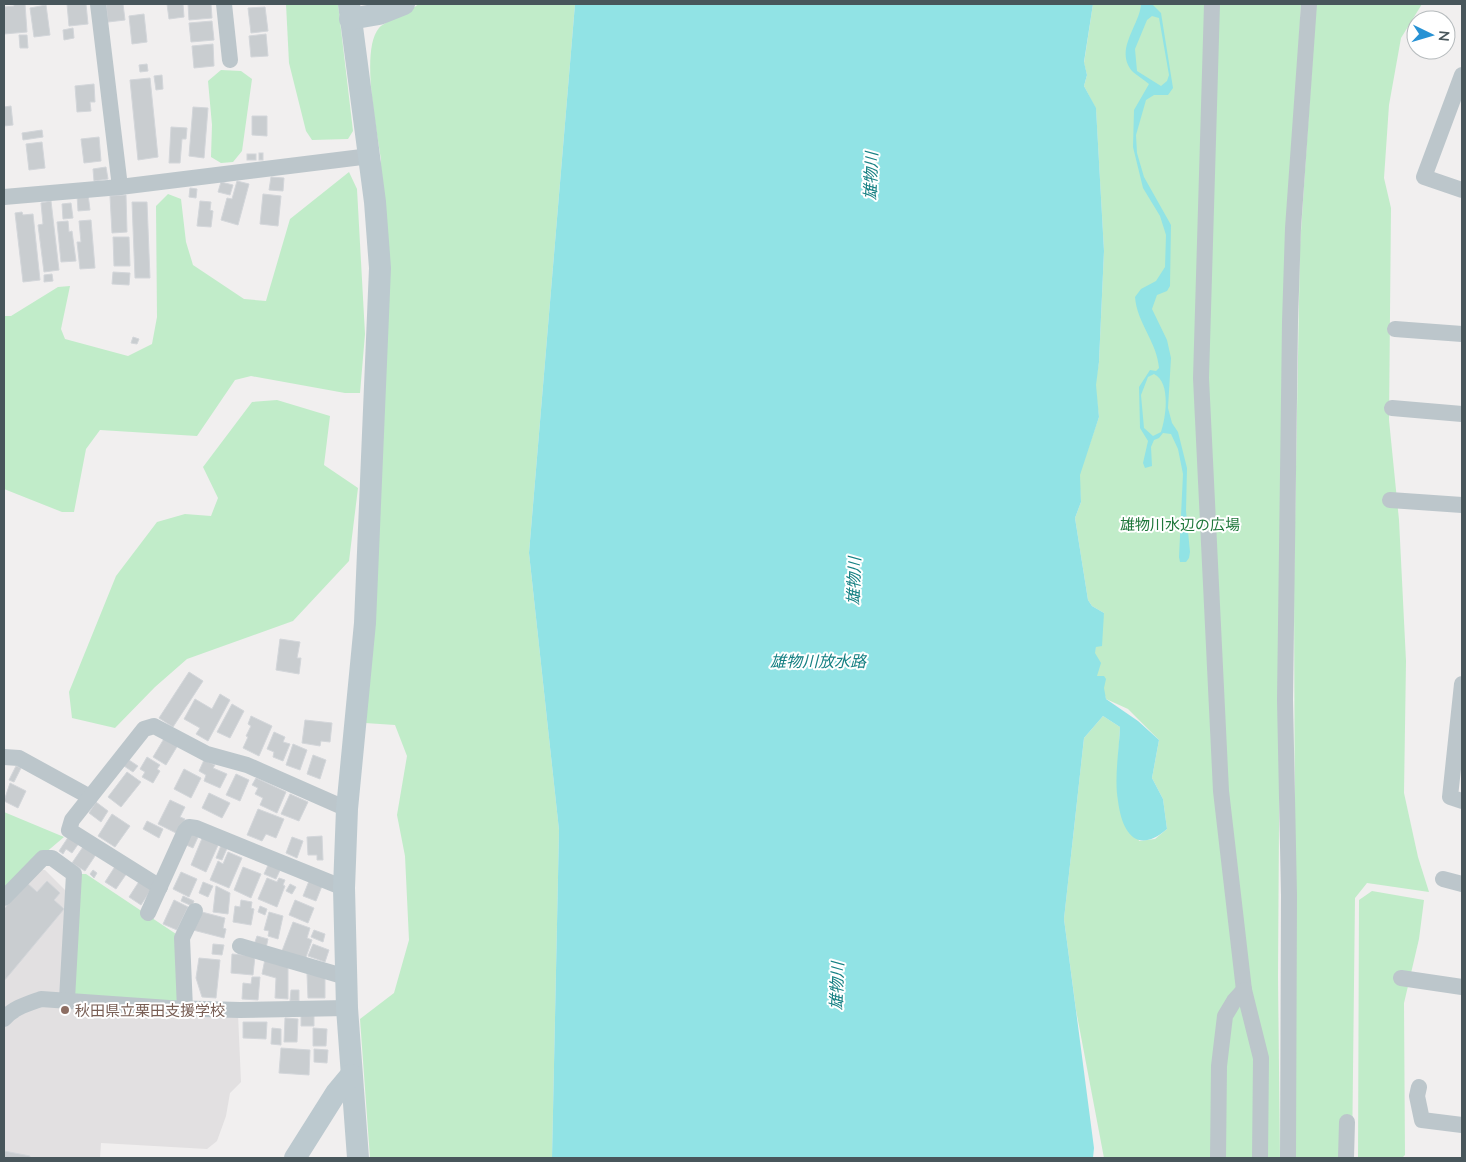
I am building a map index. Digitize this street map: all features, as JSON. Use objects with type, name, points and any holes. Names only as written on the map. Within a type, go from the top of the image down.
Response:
[{"type":"street","points":[[98,4],[120,187]]},
{"type":"street","points":[[224,4],[230,60]]},
{"type":"street","points":[[358,1158],[347,1008],[344,888],[347,809],[366,623],[380,268],[370,156],[349,12],[379,14],[399,8],[404,4]]},
{"type":"street","points":[[1212,4],[1201,378],[1221,791],[1244,990],[1261,1058],[1260,1158]]},
{"type":"street","points":[[1288,1158],[1289,905],[1285,700],[1290,322],[1294,228],[1309,4]]},
{"type":"street","points":[[1462,75],[1424,177],[1462,190]]},
{"type":"street","points":[[4,197],[120,187],[370,156]]},
{"type":"street","points":[[1395,329],[1462,334]]},
{"type":"street","points":[[1392,408],[1462,414]]},
{"type":"street","points":[[1390,500],[1462,505]]},
{"type":"street","points":[[1462,684],[1461,714],[1450,798],[1462,801]]},
{"type":"street","points":[[160,887],[69,830],[72,820],[144,729],[154,726],[207,754],[247,766],[347,809]]},
{"type":"street","points":[[4,756],[19,758],[90,796]]},
{"type":"street","points":[[148,913],[184,831],[189,827],[196,828],[344,888]]},
{"type":"street","points":[[4,898],[43,858],[52,858],[74,874],[67,999]]},
{"type":"street","points":[[1443,879],[1462,884]]},
{"type":"street","points":[[185,1008],[182,938],[195,911]]},
{"type":"street","points":[[240,946],[346,976]]},
{"type":"street","points":[[1401,978],[1462,987]]},
{"type":"street","points":[[1218,1158],[1219,1066],[1226,1016],[1234,1001],[1244,990]]},
{"type":"street","points":[[4,1019],[9,1013],[41,999],[67,999],[185,1008],[347,1008]]},
{"type":"street","points":[[295,1158],[336,1093],[352,1075]]},
{"type":"street","points":[[1419,1087],[1417,1096],[1422,1120],[1462,1125]]},
{"type":"street","points":[[1346,1158],[1347,1122]]},
{"type":"shaded area","name":"秋田県立栗田支援学校","points":[[36,869],[45,870],[69,894],[63,992],[238,1014],[241,1082],[230,1093],[226,1116],[217,1141],[207,1149],[101,1143],[100,1158],[4,1158],[4,902]]},
{"type":"green space","points":[[286,4],[338,4],[353,131],[348,139],[312,140],[306,131],[289,63]]},
{"type":"green space","points":[[419,4],[575,4],[529,553],[559,830],[552,1158],[370,1158],[360,1019],[394,993],[409,940],[405,856],[397,815],[407,756],[395,725],[365,723],[381,159],[370,71],[373,39],[379,28]]},
{"type":"green space","name":"雄物川水辺の広場","points":[[1093,4],[1301,4],[1282,370],[1278,977],[1280,1158],[1104,1158],[1076,1010],[1064,919],[1084,738],[1103,716],[1120,727],[1118,762],[1139,841],[1155,839],[1167,829],[1163,799],[1152,778],[1159,740],[1128,709],[1106,699],[1097,677],[1094,661],[1104,613],[1092,606],[1088,600],[1075,518],[1081,502],[1079,475],[1099,417],[1095,385],[1099,362],[1104,251],[1096,109],[1084,86],[1087,75],[1084,63]]},
{"type":"green space","points":[[1316,4],[1422,4],[1418,10],[1406,10],[1406,30],[1401,38],[1389,105],[1384,178],[1391,208],[1389,420],[1399,520],[1406,661],[1404,793],[1418,857],[1429,892],[1367,883],[1355,898],[1352,1158],[1296,1158],[1294,579],[1300,246]]},
{"type":"green space","points":[[221,70],[241,71],[252,79],[242,151],[233,162],[221,163],[211,157],[212,125],[208,81]]},
{"type":"green space","points":[[349,172],[357,189],[365,334],[360,393],[345,393],[251,376],[235,380],[197,436],[100,430],[86,449],[74,512],[62,512],[4,489],[4,316],[11,316],[58,287],[70,286],[61,329],[65,339],[128,356],[152,344],[157,317],[156,206],[168,194],[181,199],[186,242],[193,265],[244,299],[266,301],[290,219]]},
{"type":"green space","points":[[277,400],[330,416],[324,465],[358,488],[349,561],[293,621],[187,659],[155,687],[115,728],[72,718],[69,692],[116,576],[157,522],[185,514],[211,516],[218,498],[203,467],[252,402]]},
{"type":"green space","points":[[4,812],[64,837],[4,888]]},
{"type":"green space","points":[[74,874],[86,874],[182,938],[185,1009],[67,999]]},
{"type":"green space","points":[[1372,891],[1424,900],[1419,939],[1404,1003],[1405,1155],[1402,1158],[1358,1158],[1359,900]]},
{"type":"water","name":"雄物川放水路","points":[[575,4],[1093,4],[1084,62],[1087,75],[1084,86],[1096,108],[1104,251],[1099,362],[1096,385],[1099,417],[1080,475],[1081,502],[1075,518],[1088,600],[1092,606],[1104,613],[1102,646],[1096,647],[1095,653],[1101,663],[1097,676],[1104,676],[1106,679],[1104,688],[1106,699],[1138,721],[1159,740],[1152,778],[1163,799],[1167,829],[1156,837],[1147,840],[1139,840],[1127,831],[1120,812],[1117,792],[1120,727],[1103,716],[1084,738],[1064,919],[1094,1148],[1093,1158],[552,1158],[559,830],[529,553]]},
{"type":"water","points":[[1141,4],[1152,4],[1161,13],[1173,88],[1168,95],[1154,95],[1146,100],[1136,135],[1137,153],[1144,177],[1171,225],[1170,286],[1167,291],[1157,295],[1152,309],[1167,340],[1171,358],[1168,408],[1172,423],[1178,432],[1187,468],[1186,511],[1190,552],[1186,562],[1180,562],[1179,557],[1183,474],[1178,449],[1171,434],[1163,433],[1154,440],[1151,447],[1152,466],[1145,468],[1143,463],[1148,441],[1140,428],[1139,387],[1150,370],[1156,371],[1159,368],[1155,350],[1139,315],[1135,297],[1141,289],[1156,281],[1165,267],[1166,235],[1160,216],[1143,188],[1133,147],[1134,110],[1149,84],[1133,72],[1128,64],[1126,55],[1126,47],[1140,12]],"holes":[[[1152,16],[1159,18],[1169,75],[1167,81],[1161,86],[1137,71],[1135,49],[1147,20]],[[1154,374],[1163,384],[1166,400],[1161,432],[1153,436],[1144,428],[1141,395],[1148,377]]]},
{"type":"building","points":[[14,4],[25,4],[27,32],[4,34],[4,7],[14,6]]},
{"type":"building","points":[[67,4],[86,4],[88,24],[69,26]]},
{"type":"building","points":[[106,4],[123,4],[125,20],[108,22]]},
{"type":"building","points":[[167,4],[183,4],[184,17],[169,19]]},
{"type":"building","points":[[188,4],[211,4],[212,18],[189,20]]},
{"type":"building","points":[[46,5],[50,35],[34,37],[30,8]]},
{"type":"building","points":[[265,7],[268,31],[251,33],[248,8]]},
{"type":"building","points":[[144,14],[147,42],[132,44],[129,16]]},
{"type":"building","points":[[212,21],[214,40],[191,42],[189,23]]},
{"type":"building","points":[[73,28],[74,38],[64,40],[63,30]]},
{"type":"building","points":[[266,34],[268,56],[251,57],[249,36]]},
{"type":"building","points":[[19,35],[27,35],[28,48],[20,48]]},
{"type":"building","points":[[213,44],[214,66],[194,68],[192,46]]},
{"type":"building","points":[[147,64],[148,71],[140,72],[139,65]]},
{"type":"building","points":[[162,75],[163,89],[156,90],[154,76]]},
{"type":"building","points":[[150,78],[158,157],[138,160],[130,80]]},
{"type":"building","points":[[94,84],[95,102],[90,102],[91,111],[77,112],[75,86]]},
{"type":"building","points":[[11,106],[13,125],[4,126],[4,107]]},
{"type":"building","points":[[193,107],[208,108],[204,158],[189,156]]},
{"type":"building","points":[[252,116],[267,116],[267,136],[252,135]]},
{"type":"building","points":[[171,127],[187,128],[186,139],[182,139],[180,163],[169,163]]},
{"type":"building","points":[[42,130],[43,137],[23,140],[22,133]]},
{"type":"building","points":[[99,137],[101,161],[84,163],[81,139]]},
{"type":"building","points":[[42,142],[45,168],[29,170],[26,144]]},
{"type":"building","points":[[259,153],[263,153],[263,160],[259,160]]},
{"type":"building","points":[[247,154],[256,154],[256,160],[247,160]]},
{"type":"building","points":[[106,167],[108,179],[94,181],[93,169]]},
{"type":"building","points":[[271,177],[284,178],[283,191],[269,190]]},
{"type":"building","points":[[237,181],[249,184],[238,225],[221,220],[227,198],[232,199]]},
{"type":"building","points":[[221,182],[233,185],[230,195],[218,192]]},
{"type":"building","points":[[190,188],[197,189],[196,198],[189,197]]},
{"type":"building","points":[[88,194],[90,210],[78,211],[77,195]]},
{"type":"building","points":[[263,194],[281,196],[278,226],[260,224]]},
{"type":"building","points":[[126,195],[127,232],[112,233],[110,196]]},
{"type":"building","points":[[51,201],[59,270],[44,272],[38,225],[43,224],[41,203]]},
{"type":"building","points":[[200,201],[211,202],[210,210],[213,211],[211,227],[197,226]]},
{"type":"building","points":[[132,202],[147,202],[150,278],[135,278]]},
{"type":"building","points":[[71,203],[73,218],[63,219],[62,204]]},
{"type":"building","points":[[22,212],[23,215],[33,214],[40,280],[23,282],[15,213]]},
{"type":"building","points":[[91,220],[95,268],[80,269],[77,242],[81,242],[79,221]]},
{"type":"building","points":[[68,221],[69,232],[72,231],[76,261],[61,262],[57,222]]},
{"type":"building","points":[[113,237],[129,237],[130,266],[114,266]]},
{"type":"building","points":[[113,272],[130,273],[129,285],[112,284]]},
{"type":"building","points":[[52,274],[53,281],[44,282],[44,275]]},
{"type":"building","points":[[133,337],[139,339],[137,344],[131,343]]},
{"type":"building","points":[[280,639],[300,642],[297,658],[301,658],[299,674],[276,670]]},
{"type":"building","points":[[189,672],[203,681],[173,727],[159,718]]},
{"type":"building","points":[[220,694],[230,700],[208,741],[196,734],[200,728],[184,719],[195,699],[212,709]]},
{"type":"building","points":[[232,704],[244,711],[230,738],[217,732]]},
{"type":"building","points":[[251,716],[272,726],[259,756],[243,748],[251,726],[248,724]]},
{"type":"building","points":[[305,720],[332,723],[330,742],[321,741],[320,746],[302,743]]},
{"type":"building","points":[[274,732],[285,737],[283,742],[290,744],[283,761],[273,757],[274,752],[267,749]]},
{"type":"building","points":[[165,737],[178,745],[166,765],[153,757]]},
{"type":"building","points":[[293,744],[307,750],[300,770],[286,765]]},
{"type":"building","points":[[313,755],[326,760],[320,779],[307,774]]},
{"type":"building","points":[[147,757],[160,765],[157,769],[160,771],[153,783],[142,777],[145,772],[140,769]]},
{"type":"building","points":[[129,760],[138,766],[133,772],[124,766]]},
{"type":"building","points":[[204,760],[215,765],[213,768],[227,774],[220,788],[204,781],[206,775],[199,771]]},
{"type":"building","points":[[16,766],[21,768],[14,782],[9,780]]},
{"type":"building","points":[[184,769],[201,778],[191,798],[174,789]]},
{"type":"building","points":[[127,772],[141,782],[121,807],[108,797]]},
{"type":"building","points":[[236,774],[249,780],[240,801],[226,795]]},
{"type":"building","points":[[256,778],[286,792],[277,813],[260,805],[263,798],[255,794],[258,788],[252,785]]},
{"type":"building","points":[[10,783],[26,791],[18,808],[4,801]]},
{"type":"building","points":[[209,793],[230,803],[222,818],[202,808]]},
{"type":"building","points":[[290,794],[308,802],[299,821],[281,814]]},
{"type":"building","points":[[170,800],[185,807],[180,817],[185,819],[178,834],[158,824]]},
{"type":"building","points":[[96,802],[108,811],[101,822],[89,813]]},
{"type":"building","points":[[258,809],[284,819],[276,838],[266,834],[262,841],[247,835]]},
{"type":"building","points":[[112,814],[130,826],[115,847],[98,836]]},
{"type":"building","points":[[147,821],[163,829],[159,838],[143,829]]},
{"type":"building","points":[[189,831],[199,835],[193,848],[184,844]]},
{"type":"building","points":[[69,836],[79,843],[72,853],[66,849],[63,854],[59,851]]},
{"type":"building","points":[[203,836],[219,843],[206,872],[191,865]]},
{"type":"building","points":[[322,836],[323,860],[317,860],[317,855],[308,855],[307,837]]},
{"type":"building","points":[[292,837],[303,841],[297,858],[286,853]]},
{"type":"building","points":[[222,843],[228,846],[222,860],[216,858]]},
{"type":"building","points":[[85,844],[97,853],[85,871],[72,863]]},
{"type":"building","points":[[228,852],[242,858],[229,888],[210,880],[218,861],[223,864]]},
{"type":"building","points":[[269,863],[281,868],[276,879],[264,874]]},
{"type":"building","points":[[116,865],[127,873],[116,889],[105,882]]},
{"type":"building","points":[[243,867],[261,874],[251,898],[234,890]]},
{"type":"building","points":[[93,870],[97,873],[94,878],[90,874]]},
{"type":"building","points":[[181,872],[197,879],[189,897],[173,889]]},
{"type":"building","points":[[267,878],[277,882],[279,878],[285,880],[283,885],[285,886],[277,907],[258,899]]},
{"type":"building","points":[[140,880],[152,888],[141,905],[129,897]]},
{"type":"building","points":[[47,881],[60,893],[54,900],[64,909],[4,981],[4,909],[26,882],[37,892]]},
{"type":"building","points":[[309,881],[322,886],[316,901],[303,896]]},
{"type":"building","points":[[203,882],[213,886],[208,897],[199,893]]},
{"type":"building","points":[[290,884],[296,887],[292,894],[286,891]]},
{"type":"building","points":[[216,886],[230,893],[228,914],[213,912]]},
{"type":"building","points":[[183,896],[194,901],[192,906],[181,901]]},
{"type":"building","points":[[174,900],[188,907],[177,930],[163,924]]},
{"type":"building","points":[[241,900],[252,902],[251,908],[254,909],[251,925],[233,922],[235,906],[240,907]]},
{"type":"building","points":[[295,900],[314,908],[308,923],[289,915]]},
{"type":"building","points":[[260,906],[267,909],[265,915],[258,912]]},
{"type":"building","points":[[198,911],[225,918],[223,928],[226,929],[224,938],[193,930]]},
{"type":"building","points":[[269,912],[283,916],[278,939],[268,936],[269,931],[264,930]]},
{"type":"building","points":[[293,922],[310,928],[307,938],[312,940],[305,960],[282,951]]},
{"type":"building","points":[[314,930],[325,934],[323,942],[311,937]]},
{"type":"building","points":[[257,936],[268,939],[266,948],[254,945]]},
{"type":"building","points":[[213,944],[224,945],[222,955],[212,954]]},
{"type":"building","points":[[313,944],[329,950],[325,962],[308,956]]},
{"type":"building","points":[[232,954],[255,956],[253,975],[231,973]]},
{"type":"building","points":[[199,958],[220,960],[216,998],[202,997],[196,978]]},
{"type":"building","points":[[265,959],[288,965],[288,999],[275,998],[276,978],[262,974]]},
{"type":"building","points":[[307,974],[325,974],[325,998],[308,998]]},
{"type":"building","points":[[252,977],[260,977],[258,1000],[242,999],[243,983],[251,984]]},
{"type":"building","points":[[291,990],[299,990],[299,1001],[290,1001]]},
{"type":"building","points":[[301,1015],[314,1016],[314,1026],[301,1026]]},
{"type":"building","points":[[285,1018],[298,1019],[297,1042],[284,1042]]},
{"type":"building","points":[[243,1022],[267,1022],[266,1039],[243,1038]]},
{"type":"building","points":[[272,1028],[281,1029],[281,1045],[271,1044]]},
{"type":"building","points":[[313,1028],[327,1029],[326,1046],[313,1046]]},
{"type":"building","points":[[281,1048],[310,1050],[309,1075],[279,1073]]},
{"type":"building","points":[[314,1049],[328,1050],[327,1063],[314,1062]]},
{"type":"building","points":[[4,1151],[30,1156],[30,1158],[4,1158]]},
{"type":"place","name":"秋田県立栗田支援学校","points":[[65,1010]]},
{"type":"water label","name":"雄物川","points":[[870,176]]},
{"type":"water label","name":"雄物川","points":[[853,581]]},
{"type":"water label","name":"雄物川","points":[[836,986]]}]
